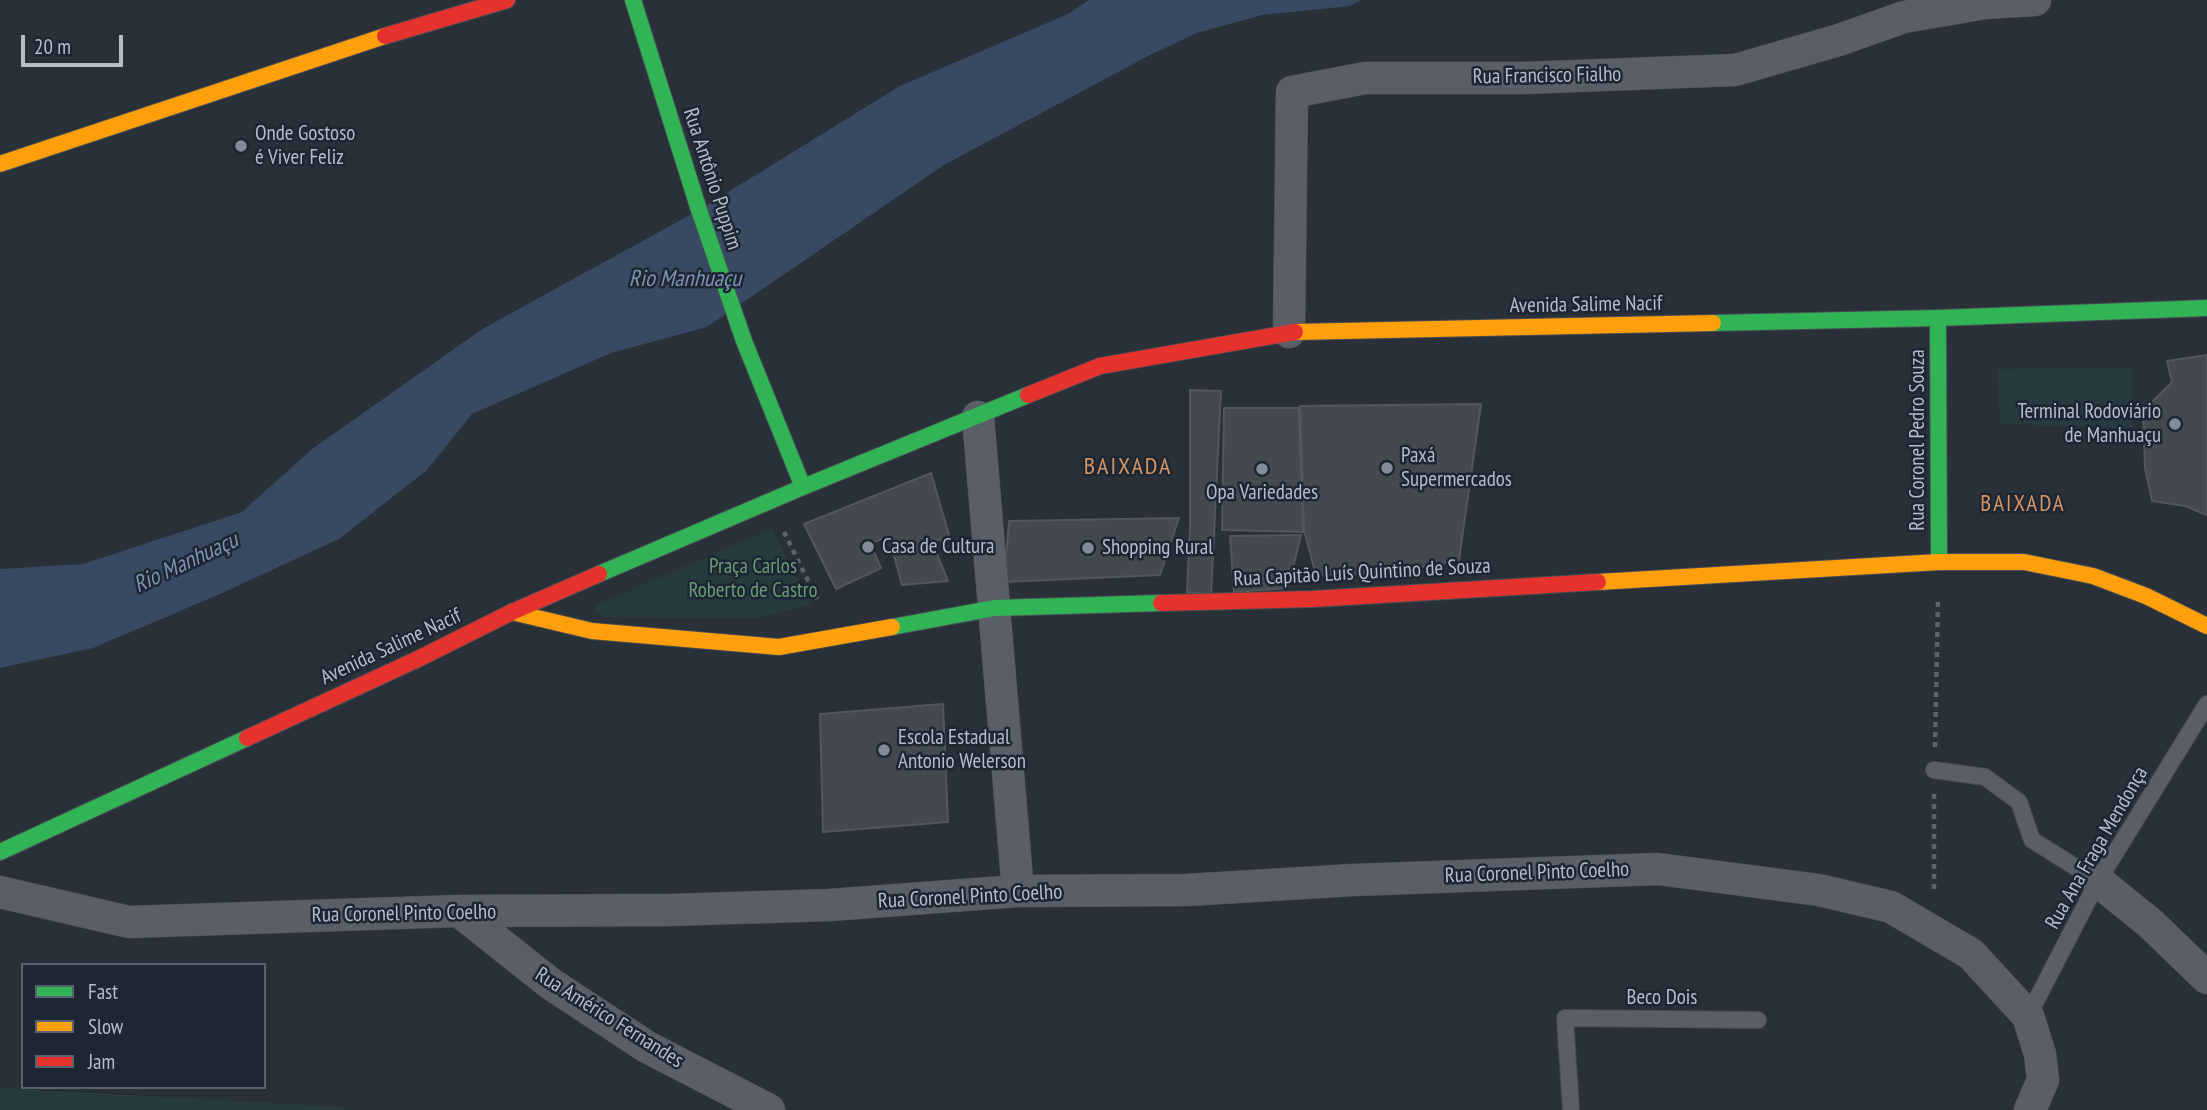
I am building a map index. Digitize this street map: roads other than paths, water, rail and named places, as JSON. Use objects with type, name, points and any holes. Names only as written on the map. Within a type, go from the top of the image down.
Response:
[{"type":"street","points":[[3,154],[507,0]]},
{"type":"street","name":"Rua Antônio Puppim","points":[[633,0],[694,195],[744,341],[803,487]]},
{"type":"street","name":"Rua Francisco Fialho","points":[[1289,332],[1292,92],[1365,78],[1524,78],[1735,70],[1904,18],[1985,3],[2035,0]]},
{"type":"street","name":"Avenida Salime Nacif","points":[[0,852],[418,659],[512,612],[769,501],[1100,366],[1289,332],[1938,318],[2207,308]]},
{"type":"street","name":"Rua Coronel Pedro Souza","points":[[1938,318],[1939,562]]},
{"type":"street","points":[[978,417],[1018,891]]},
{"type":"street","name":"Rua Capitão Luís Quintino de Souza","points":[[512,612],[592,631],[779,647],[995,608],[1313,598],[1939,562],[2024,562],[2093,576],[2146,596],[2204,631]]},
{"type":"street","name":"Rua Coronel Pinto Coelho","points":[[0,892],[129,922],[459,911],[817,906],[1018,891],[1187,890],[1353,880],[1658,869],[1819,890],[1891,907],[1971,954],[2028,1016]]},
{"type":"street","points":[[2098,881],[2151,925],[2207,978]]},
{"type":"street","name":"Rua Américo Fernandes","points":[[459,911],[551,984],[647,1047],[769,1110]]},
{"type":"street","points":[[2028,1016],[2040,1054],[2043,1080],[2030,1110]]},
{"type":"lane","name":"Rua Ana Fraga Mendonça","points":[[2028,1016],[2098,881],[2207,704]]},
{"type":"lane","points":[[1934,770],[1985,777],[2019,802],[2032,840],[2098,881]]},
{"type":"lane","name":"Beco Dois","points":[[1571,1110],[1565,1018],[1758,1020]]},
{"type":"water","name":"Rio Manhuaçu","points":[[1089,0],[1361,0],[1350,6],[1262,15],[1197,33],[1150,55],[944,165],[707,327],[611,353],[472,414],[427,470],[339,539],[93,648],[0,668],[0,569],[83,564],[242,512],[312,449],[484,328],[699,210],[900,86],[1068,14]]},
{"type":"place","name":"Onde Gostoso é Viver Feliz","points":[[241,146]]},
{"type":"place","name":"Terminal Rodoviário de Manhuaçu","points":[[2175,424]]},
{"type":"place","name":"Paxá Supermercados","points":[[1387,468]]},
{"type":"place","name":"Opa Variedades","points":[[1262,469]]},
{"type":"place","name":"Casa de Cultura","points":[[868,547]]},
{"type":"place","name":"Shopping Rural","points":[[1088,548]]},
{"type":"place","name":"Escola Estadual Antonio Welerson","points":[[884,750]]},
{"type":"district","name":"BAIXADA","points":[[1128,467]]},
{"type":"district","name":"BAIXADA","points":[[2023,504]]},
{"type":"park label","name":"Praça Carlos Roberto de Castro","points":[[753,579]]}]
